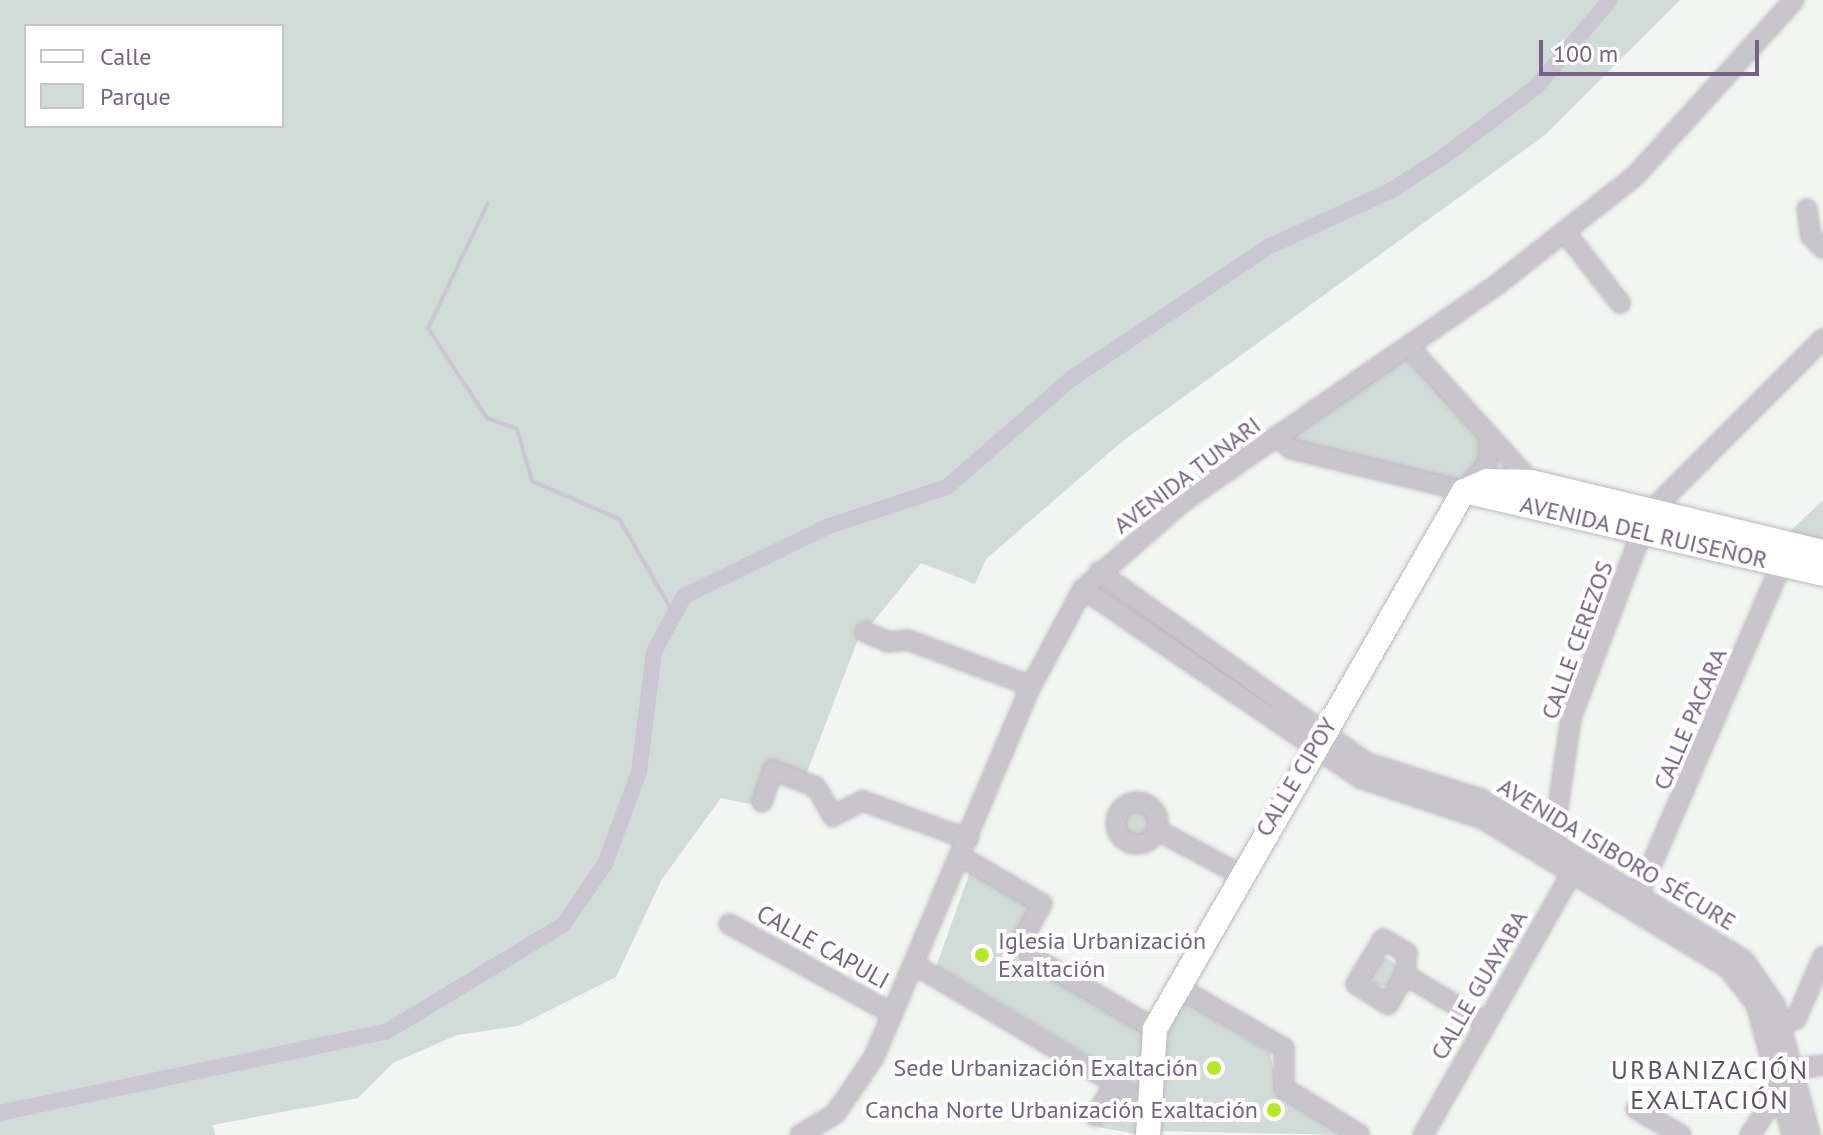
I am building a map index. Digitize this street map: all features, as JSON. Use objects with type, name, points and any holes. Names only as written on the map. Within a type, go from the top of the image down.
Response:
[{"type":"main road","name":"AVENIDA DEL RUISEÑOR","points":[[1464,491],[1487,481],[1531,482],[1646,523]]},
{"type":"main road","name":"AVENIDA DEL RUISEÑOR","points":[[1464,491],[1646,523],[1785,555],[1823,574]]},
{"type":"main road","name":"CALLE CIPOY","points":[[1148,1135],[1155,1029],[1176,986],[1464,491]]},
{"type":"main road","name":"AVENIDA DEL RUISEÑOR","points":[[1785,555],[1823,552]]},
{"type":"street","name":"AVENIDA TUNARI","points":[[800,1135],[835,1114],[854,1090],[915,965],[1031,686],[1083,589],[1099,572],[1277,436],[1409,347],[1565,232],[1718,92],[1794,0]]},
{"type":"street","points":[[1807,209],[1811,236],[1823,248]]},
{"type":"street","points":[[1565,232],[1620,303]]},
{"type":"street","points":[[1646,523],[1823,339]]},
{"type":"street","name":"AVENIDA DEL RUISEÑOR","points":[[1409,347],[1531,482]]},
{"type":"street","name":"AVENIDA DEL RUISEÑOR","points":[[1277,436],[1291,449],[1464,491]]},
{"type":"street","name":"CALLE CIPOY","points":[[1464,491],[1487,464],[1490,437]]},
{"type":"street","name":"CALLE CEREZOS","points":[[1552,853],[1571,718],[1646,523]]},
{"type":"street","name":"CALLE PACARA","points":[[1635,903],[1785,555]]},
{"type":"street","name":"AVENIDA ISIBORO SÉCURE","points":[[1099,572],[1318,740]]},
{"type":"street","name":"AVENIDA ISIBORO SÉCURE","points":[[1083,589],[1318,740],[1365,762],[1481,799],[1552,853],[1635,903],[1728,968],[1748,990],[1772,1027],[1790,1094],[1810,1135]]},
{"type":"street","points":[[865,632],[889,642],[908,640],[1031,686]]},
{"type":"street","points":[[762,802],[773,770],[816,787],[833,816],[863,801],[964,848],[1042,904],[1024,936],[1031,956],[1155,1029]]},
{"type":"street","points":[[1157,830],[1239,874]]},
{"type":"street","name":"CALLE GUAYABA","points":[[1430,1132],[1484,1022],[1575,867]]},
{"type":"street","name":"CALLE CAPULI","points":[[729,924],[893,1014]]},
{"type":"street","points":[[1772,1027],[1801,1011],[1823,957]]},
{"type":"street","points":[[915,965],[1149,1104]]},
{"type":"street","points":[[1405,975],[1484,1022]]},
{"type":"street","points":[[1176,986],[1284,1048],[1284,1088],[1360,1135]]},
{"type":"street","points":[[1783,1070],[1823,1065]]},
{"type":"street","points":[[1095,1116],[1115,1084]]},
{"type":"street","points":[[1750,1135],[1790,1094]]},
{"type":"street","name":"AVENIDA ISIBORO SÉCURE","points":[[1790,1094],[1792,1135]]},
{"type":"street","points":[[1636,1109],[1681,1135]]},
{"type":"green space","points":[[0,0],[1680,0],[1545,135],[1124,440],[986,559],[975,584],[921,563],[857,642],[806,775],[771,762],[754,805],[721,798],[662,879],[616,977],[518,1026],[457,1035],[393,1063],[358,1098],[213,1125],[215,1135],[0,1135]]},
{"type":"green space","points":[[1406,359],[1479,434],[1480,461],[1471,473],[1459,481],[1294,442],[1294,433]]},
{"type":"green space","points":[[1823,500],[1823,544],[1786,535]]},
{"type":"green space","points":[[1098,583],[1313,735],[1095,587]]},
{"type":"green space","points":[[1137,809],[1147,813],[1151,823],[1147,833],[1137,837],[1127,833],[1123,823],[1127,813]]},
{"type":"green space","points":[[971,869],[1033,907],[1018,944],[1024,956],[1147,1033],[1140,1086],[936,967]]},
{"type":"green space","points":[[1383,958],[1393,962],[1397,972],[1393,982],[1383,986],[1373,982],[1369,972],[1373,962]]},
{"type":"green space","points":[[1179,997],[1270,1052],[1277,1089],[1348,1135],[1157,1131],[1159,1049]]},
{"type":"green space","points":[[1119,1094],[1139,1106],[1143,1135],[1097,1127]]},
{"type":"waterway","points":[[0,1113],[386,1032],[563,925],[605,864],[639,772],[654,652],[684,596],[829,526],[947,487],[1071,379],[1268,247],[1390,191],[1443,157],[1536,87],[1610,0]]},
{"type":"waterway","points":[[488,203],[428,328],[487,418],[517,429],[532,481],[619,519],[671,609]]},
{"type":"place","name":"Iglesia Urbanización Exaltación","points":[[982,955]]},
{"type":"place","name":"Sede Urbanización Exaltación","points":[[1214,1068]]},
{"type":"place","name":"Cancha Norte Urbanización Exaltación","points":[[1274,1110]]},
{"type":"district","name":"URBANIZACIÓN EXALTACIÓN","points":[[1710,1085]]}]
